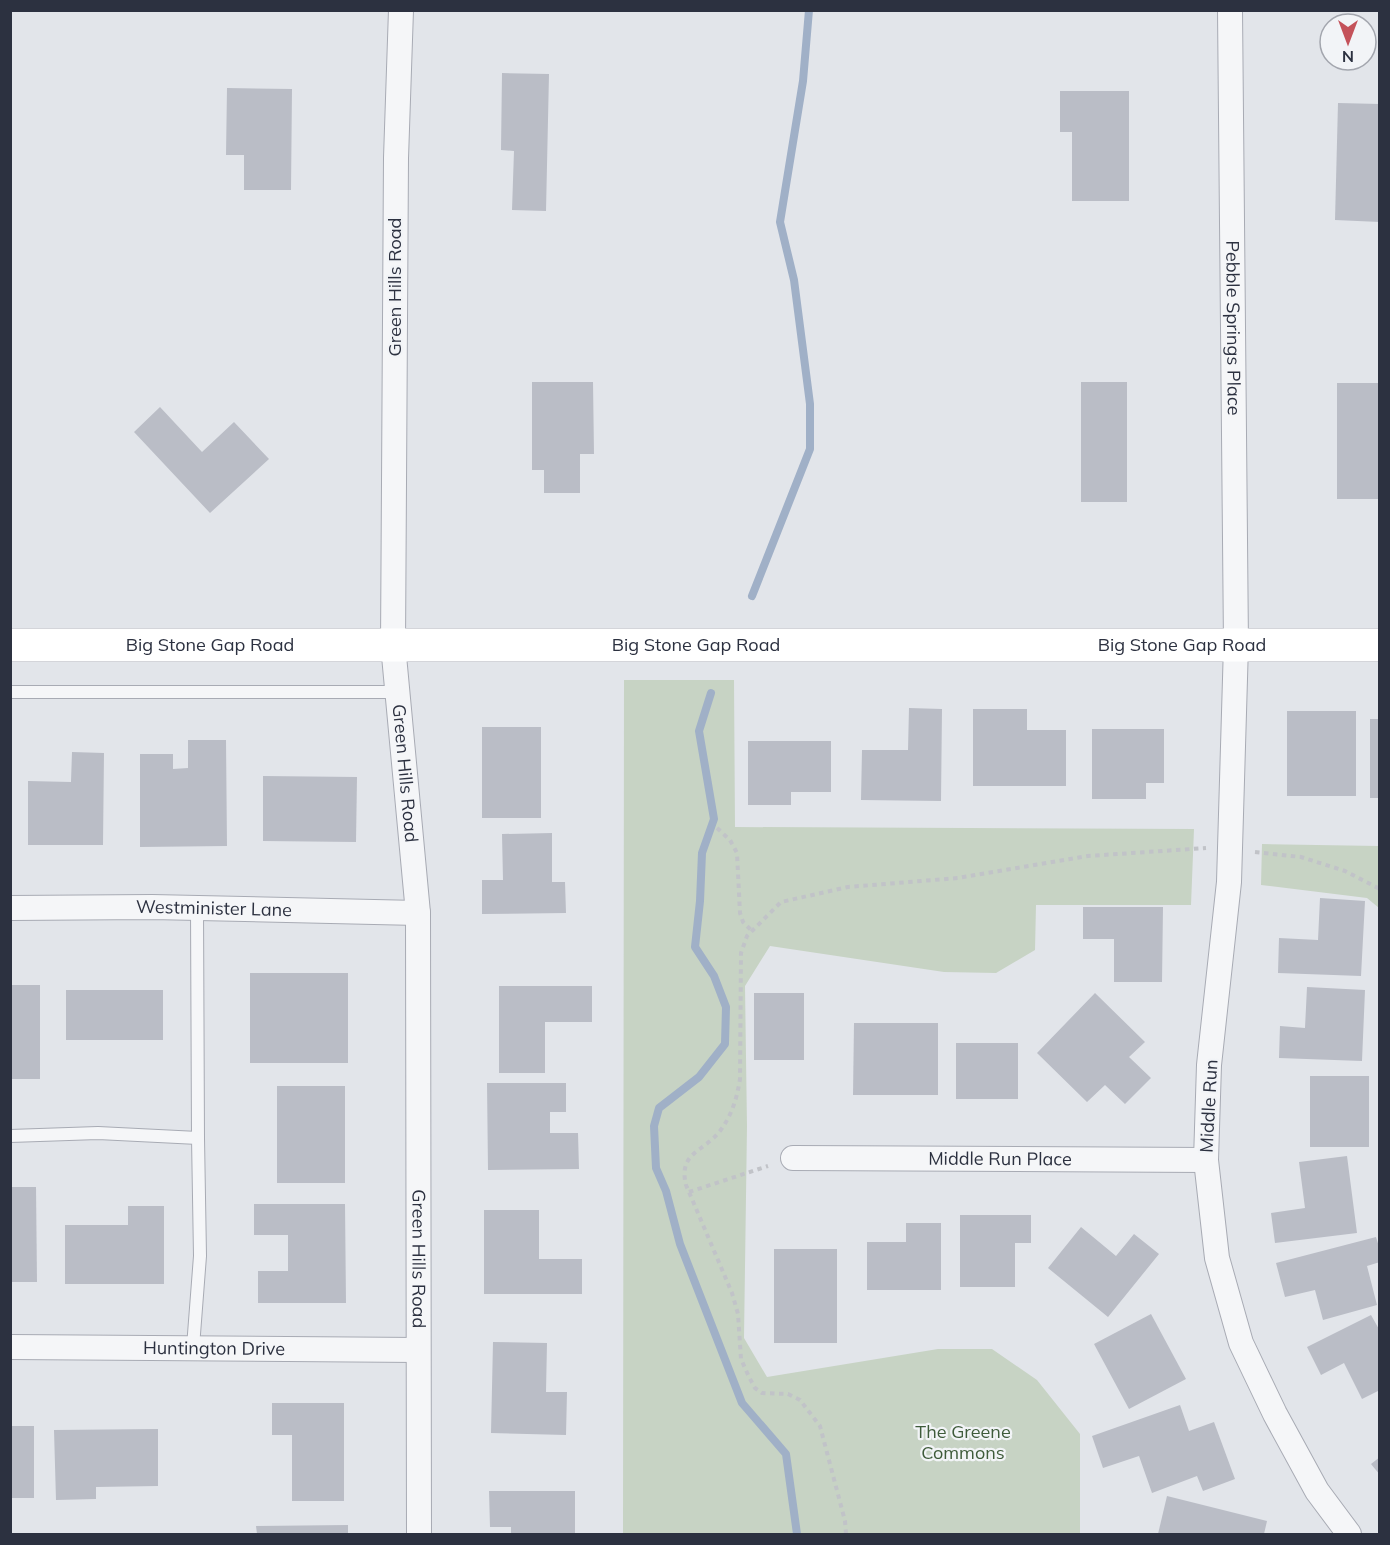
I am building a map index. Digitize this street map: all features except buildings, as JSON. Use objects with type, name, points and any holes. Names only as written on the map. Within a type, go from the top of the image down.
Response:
[{"type":"street","name":"Green Hills Road","points":[[401,10],[396,158],[393,645],[418,912],[419,1534]]},
{"type":"street","name":"Pebble Springs Place","points":[[1230,10],[1236,645]]},
{"type":"street","name":"Big Stone Gap Road","points":[[10,645],[1380,645]]},
{"type":"street","name":"Middle Run","points":[[1236,645],[1230,850],[1220,975],[1209,1065],[1206,1160],[1217,1258],[1241,1343],[1275,1414],[1317,1491],[1349,1534]]},
{"type":"street","name":"Westminister Lane","points":[[10,908],[197,908],[418,912]]},
{"type":"street","name":"Middle Run Place","points":[[793,1158],[1206,1160]]},
{"type":"street","name":"Huntington Drive","points":[[10,1347],[418,1350]]},
{"type":"lane","points":[[10,692],[397,692]]},
{"type":"lane","points":[[193,1347],[200,1256],[197,908]]},
{"type":"lane","points":[[10,1136],[98,1133],[198,1137]]},
{"type":"path","points":[[717,828],[730,840],[737,853],[740,914],[743,922],[752,932]]},
{"type":"path","points":[[846,1534],[845,1521],[819,1426],[800,1400],[788,1394],[762,1393],[755,1388],[749,1377],[741,1359],[738,1314],[732,1293],[684,1176],[685,1165],[690,1157],[719,1133],[730,1117],[737,1099],[740,1079],[741,953],[747,936],[781,902],[848,887],[958,878],[1088,856],[1209,848],[1301,857],[1346,871],[1380,889]]},
{"type":"path","points":[[689,1192],[793,1158]]},
{"type":"green space","name":"The Greene Commons","points":[[624,680],[734,680],[735,827],[1194,829],[1191,905],[1036,905],[1035,950],[996,973],[944,972],[770,946],[745,986],[747,1126],[744,1338],[767,1377],[938,1349],[992,1349],[1037,1380],[1080,1434],[1080,1534],[623,1534]]},
{"type":"green space","points":[[1262,844],[1379,846],[1379,908],[1367,898],[1261,885]]},
{"type":"waterway","points":[[752,596],[810,449],[810,404],[794,280],[780,222],[803,81],[809,10]]},
{"type":"waterway","points":[[711,693],[699,731],[714,819],[702,853],[695,947],[714,976],[726,1007],[725,1044],[699,1077],[659,1108],[654,1126],[656,1168],[666,1191],[680,1244],[742,1403],[786,1454],[797,1534]]}]
